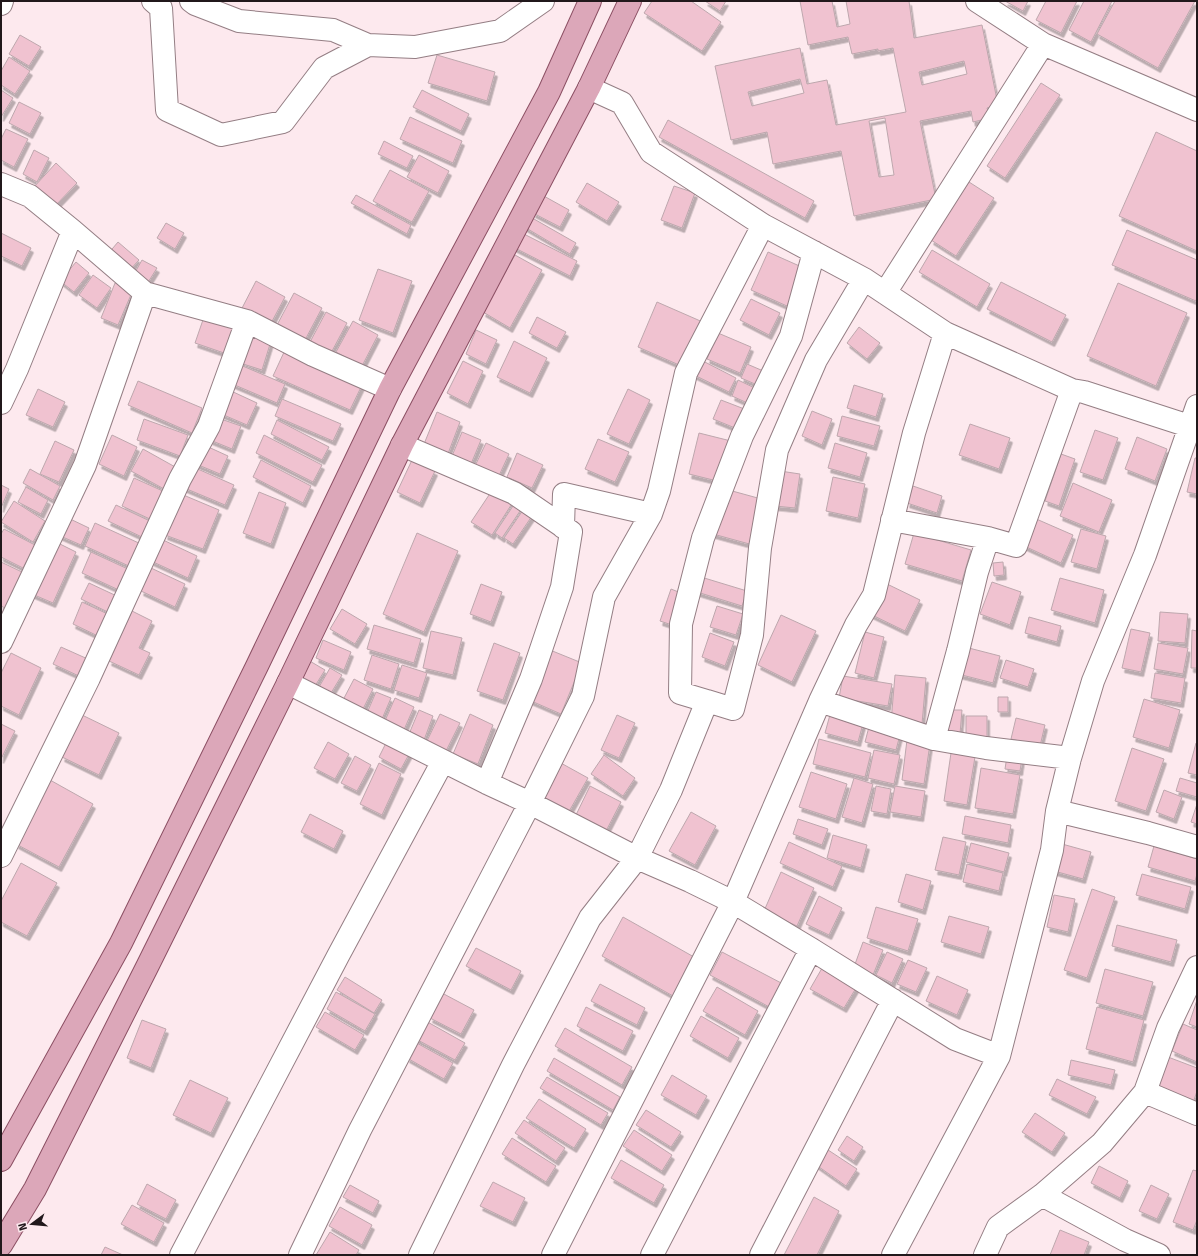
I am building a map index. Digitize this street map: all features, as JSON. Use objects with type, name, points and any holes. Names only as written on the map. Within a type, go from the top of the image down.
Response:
[{"type":"main road","points":[[1,1160],[120,942],[257,666],[390,389],[549,92],[590,1]]},
{"type":"main road","points":[[1,1245],[39,1182],[288,683],[402,445],[589,88],[630,1]]},
{"type":"street","points":[[153,1],[161,8],[167,110],[221,135],[283,122],[324,68],[368,45]]},
{"type":"street","points":[[191,1],[195,4],[239,21],[332,30],[368,45],[415,47],[500,31],[544,1]]},
{"type":"street","points":[[977,1],[1043,44],[1197,110]]},
{"type":"street","points":[[885,293],[1043,44]]},
{"type":"street","points":[[589,88],[622,103],[651,152],[763,225],[864,279],[945,333],[1072,390],[1194,421],[1145,555],[1093,681],[1070,758],[1057,811],[1052,850],[999,1056],[893,1255]]},
{"type":"street","points":[[1,184],[30,196],[145,293],[247,321],[313,355],[390,389]]},
{"type":"street","points":[[300,1255],[360,1130],[530,803],[583,696],[604,597],[652,514],[686,373],[763,225]]},
{"type":"street","points":[[1,403],[17,368],[73,231]]},
{"type":"street","points":[[814,252],[791,336],[742,436],[703,538],[681,624],[680,692],[734,709],[752,636],[760,548],[776,450],[816,360],[864,279]]},
{"type":"street","points":[[1,642],[84,465],[145,293]]},
{"type":"street","points":[[1,856],[89,678],[180,479],[209,426],[247,321]]},
{"type":"street","points":[[553,1255],[733,902],[820,701],[856,625],[874,595],[914,433],[945,333]]},
{"type":"street","points":[[892,520],[988,538],[1016,546],[1072,390]]},
{"type":"street","points":[[402,445],[514,493],[571,532],[562,587],[530,679],[487,784]]},
{"type":"street","points":[[563,527],[564,494],[652,514]]},
{"type":"street","points":[[934,739],[988,538]]},
{"type":"street","points":[[288,683],[487,784],[530,803],[637,858],[733,902],[811,948],[955,1039],[999,1056]]},
{"type":"street","points":[[420,1255],[512,1065],[590,918],[637,858],[672,790],[707,701]]},
{"type":"street","points":[[820,701],[934,739],[986,748],[1070,758]]},
{"type":"street","points":[[181,1255],[334,963],[443,761]]},
{"type":"street","points":[[1057,811],[1148,833],[1197,847]]},
{"type":"street","points":[[652,1255],[811,948]]},
{"type":"street","points":[[985,1255],[998,1227],[1042,1195],[1102,1143],[1145,1092],[1168,1028],[1197,967]]},
{"type":"street","points":[[761,1255],[894,1000]]},
{"type":"street","points":[[1145,1092],[1197,1114]]},
{"type":"street","points":[[1042,1195],[1124,1248],[1159,1255]]},
{"type":"building","points":[[652,1],[691,1],[721,22],[702,51],[644,13]]},
{"type":"building","points":[[705,1],[726,1],[720,11]]},
{"type":"building","points":[[800,1],[832,1],[837,27],[850,24],[846,1],[909,1],[914,38],[982,25],[998,105],[987,108],[990,118],[973,122],[971,111],[920,121],[936,199],[854,216],[841,151],[773,164],[767,132],[731,140],[715,66],[800,48],[807,84],[827,80],[836,125],[906,112],[893,48],[852,54],[848,37],[808,45]],"holes":[[[964,61],[967,74],[922,85],[919,72]],[[800,79],[804,93],[752,106],[748,92]],[[885,118],[894,175],[879,177],[869,121]]]},
{"type":"building","points":[[1005,1],[1028,1],[1023,11]]},
{"type":"building","points":[[1046,1],[1077,1],[1061,33],[1036,20]]},
{"type":"building","points":[[1084,1],[1112,1],[1091,42],[1069,30]]},
{"type":"building","points":[[1115,1],[1195,1],[1158,68],[1097,34]]},
{"type":"building","points":[[20,35],[41,47],[29,66],[9,54]]},
{"type":"building","points":[[437,55],[495,72],[487,101],[428,83]]},
{"type":"building","points":[[9,57],[30,71],[15,94],[1,85],[1,71]]},
{"type":"building","points":[[1041,83],[1060,95],[1005,178],[987,166]]},
{"type":"building","points":[[1,90],[13,98],[1,117]]},
{"type":"building","points":[[422,90],[469,114],[461,131],[413,107]]},
{"type":"building","points":[[19,102],[41,113],[30,134],[9,123]]},
{"type":"building","points":[[410,117],[462,141],[453,163],[400,139]]},
{"type":"building","points":[[668,120],[814,201],[805,218],[659,137]]},
{"type":"building","points":[[6,129],[28,139],[14,167],[1,160],[1,139]]},
{"type":"building","points":[[1156,132],[1197,151],[1197,251],[1119,216]]},
{"type":"building","points":[[384,141],[413,156],[407,168],[378,154]]},
{"type":"building","points":[[34,150],[49,158],[37,182],[23,174]]},
{"type":"building","points":[[419,155],[449,171],[438,193],[407,177]]},
{"type":"building","points":[[56,163],[77,183],[54,207],[33,188]]},
{"type":"building","points":[[390,170],[429,191],[412,222],[373,201]]},
{"type":"building","points":[[969,182],[994,198],[956,256],[931,240]]},
{"type":"building","points":[[587,183],[619,202],[607,221],[576,202]]},
{"type":"building","points":[[674,186],[695,193],[682,228],[661,220]]},
{"type":"building","points":[[356,195],[411,225],[407,234],[351,203]]},
{"type":"building","points":[[542,195],[569,210],[560,227],[533,213]]},
{"type":"building","points":[[527,215],[576,243],[570,254],[521,225]]},
{"type":"building","points":[[166,223],[184,233],[175,249],[157,238]]},
{"type":"building","points":[[1127,230],[1197,260],[1196,301],[1112,265]]},
{"type":"building","points":[[520,232],[577,261],[570,276],[513,247]]},
{"type":"building","points":[[1,233],[31,248],[22,266],[1,256]]},
{"type":"building","points":[[118,242],[139,260],[127,273],[107,255]]},
{"type":"building","points":[[932,250],[990,284],[977,307],[919,272]]},
{"type":"building","points":[[768,252],[804,268],[787,306],[751,290]]},
{"type":"building","points":[[515,255],[542,270],[510,328],[483,312]]},
{"type":"building","points":[[142,260],[157,268],[147,284],[133,276]]},
{"type":"building","points":[[76,262],[89,273],[74,292],[60,281]]},
{"type":"building","points":[[378,269],[412,281],[393,333],[359,320]]},
{"type":"building","points":[[93,275],[111,288],[97,308],[79,295]]},
{"type":"building","points":[[256,281],[285,297],[269,327],[240,312]]},
{"type":"building","points":[[1001,282],[1066,315],[1052,342],[987,309]]},
{"type":"building","points":[[115,283],[133,290],[118,325],[101,318]]},
{"type":"building","points":[[1118,283],[1187,313],[1156,386],[1087,356]]},
{"type":"building","points":[[294,293],[322,308],[305,340],[277,325]]},
{"type":"building","points":[[751,299],[780,313],[769,335],[740,320]]},
{"type":"building","points":[[657,302],[705,323],[686,368],[638,347]]},
{"type":"building","points":[[326,312],[347,323],[331,353],[310,342]]},
{"type":"building","points":[[205,314],[234,324],[224,353],[195,343]]},
{"type":"building","points":[[537,317],[566,332],[557,348],[529,333]]},
{"type":"building","points":[[353,321],[378,335],[362,366],[336,352]]},
{"type":"building","points":[[859,327],[880,343],[867,359],[847,343]]},
{"type":"building","points":[[476,330],[497,340],[486,364],[466,354]]},
{"type":"building","points":[[718,333],[751,347],[740,373],[707,359]]},
{"type":"building","points":[[249,334],[271,341],[262,370],[240,363]]},
{"type":"building","points":[[514,341],[547,358],[530,393],[497,377]]},
{"type":"building","points":[[285,350],[362,385],[350,410],[273,376]]},
{"type":"building","points":[[699,359],[736,378],[729,392],[692,374]]},
{"type":"building","points":[[463,361],[483,371],[468,404],[447,393]]},
{"type":"building","points":[[238,364],[285,384],[277,403],[230,383]]},
{"type":"building","points":[[747,364],[768,373],[762,387],[741,378]]},
{"type":"building","points":[[738,380],[761,391],[754,406],[732,396]]},
{"type":"building","points":[[138,381],[202,408],[192,433],[128,405]]},
{"type":"building","points":[[854,385],[883,394],[876,417],[847,408]]},
{"type":"building","points":[[38,389],[65,402],[53,427],[26,415]]},
{"type":"building","points":[[628,389],[650,400],[629,444],[607,434]]},
{"type":"building","points":[[229,390],[257,403],[247,425],[219,413]]},
{"type":"building","points":[[282,399],[341,424],[333,441],[275,416]]},
{"type":"building","points":[[721,400],[747,410],[740,430],[713,419]]},
{"type":"building","points":[[812,411],[832,419],[822,445],[802,436]]},
{"type":"building","points":[[437,412],[460,422],[446,459],[422,449]]},
{"type":"building","points":[[842,416],[880,426],[874,446],[837,436]]},
{"type":"building","points":[[218,418],[241,426],[232,449],[210,440]]},
{"type":"building","points":[[144,419],[188,435],[180,456],[137,440]]},
{"type":"building","points":[[277,420],[329,447],[322,460],[271,434]]},
{"type":"building","points":[[970,424],[1010,438],[999,469],[959,455]]},
{"type":"building","points":[[1095,430],[1118,438],[1103,480],[1080,472]]},
{"type":"building","points":[[462,432],[481,440],[471,464],[452,456]]},
{"type":"building","points":[[699,433],[731,441],[721,482],[689,474]]},
{"type":"building","points":[[112,435],[137,447],[124,476],[99,464]]},
{"type":"building","points":[[264,435],[322,465],[313,482],[256,453]]},
{"type":"building","points":[[1137,437],[1167,449],[1155,481],[1125,469]]},
{"type":"building","points":[[598,439],[629,452],[615,482],[585,469]]},
{"type":"building","points":[[55,441],[74,450],[59,482],[40,474]]},
{"type":"building","points":[[486,443],[509,454],[497,480],[474,468]]},
{"type":"building","points":[[835,443],[867,453],[860,477],[828,468]]},
{"type":"building","points":[[204,445],[228,456],[220,474],[196,464]]},
{"type":"building","points":[[143,449],[177,468],[166,490],[131,471]]},
{"type":"building","points":[[517,453],[543,465],[532,488],[507,477]]},
{"type":"building","points":[[1061,454],[1075,459],[1059,506],[1045,501]]},
{"type":"building","points":[[1195,458],[1197,458],[1197,494],[1187,492]]},
{"type":"building","points":[[261,460],[311,486],[303,503],[253,477]]},
{"type":"building","points":[[412,460],[435,471],[420,503],[397,492]]},
{"type":"building","points":[[191,466],[234,485],[225,505],[182,487]]},
{"type":"building","points":[[30,469],[60,486],[53,500],[23,483]]},
{"type":"building","points":[[780,471],[800,474],[795,508],[775,506]]},
{"type":"building","points":[[833,477],[865,484],[858,518],[826,511]]},
{"type":"building","points":[[134,478],[165,492],[152,520],[122,506]]},
{"type":"building","points":[[1073,483],[1112,500],[1099,532],[1060,516]]},
{"type":"building","points":[[1,485],[9,489],[1,508]]},
{"type":"building","points":[[913,486],[942,496],[937,513],[907,503]]},
{"type":"building","points":[[26,487],[48,500],[41,514],[18,502]]},
{"type":"building","points":[[493,489],[513,502],[492,535],[471,522]]},
{"type":"building","points":[[725,489],[765,500],[753,545],[713,534]]},
{"type":"building","points":[[259,492],[286,503],[271,544],[243,533]]},
{"type":"building","points":[[181,494],[219,510],[203,549],[165,535]]},
{"type":"building","points":[[14,501],[45,521],[33,542],[1,522]]},
{"type":"building","points":[[515,503],[522,508],[502,538],[495,533]]},
{"type":"building","points":[[116,505],[152,522],[144,538],[108,521]]},
{"type":"building","points":[[523,510],[532,516],[513,544],[504,538]]},
{"type":"building","points":[[66,517],[89,528],[81,545],[58,535]]},
{"type":"building","points":[[1034,518],[1073,535],[1061,563],[1022,545]]},
{"type":"building","points":[[95,523],[141,544],[131,567],[85,546]]},
{"type":"building","points":[[4,529],[35,545],[23,568],[1,557],[1,534]]},
{"type":"building","points":[[1081,529],[1106,536],[1097,569],[1071,562]]},
{"type":"building","points":[[417,533],[458,551],[424,632],[383,614]]},
{"type":"building","points":[[914,533],[971,550],[962,581],[905,564]]},
{"type":"building","points":[[161,539],[197,556],[188,578],[151,561]]},
{"type":"building","points":[[56,542],[76,552],[53,603],[32,594]]},
{"type":"building","points":[[91,552],[130,570],[121,591],[82,573]]},
{"type":"building","points":[[1,562],[22,572],[5,608],[1,606]]},
{"type":"building","points":[[1003,562],[1004,575],[994,576],[993,563]]},
{"type":"building","points":[[151,568],[185,584],[175,607],[141,591]]},
{"type":"building","points":[[701,577],[747,591],[742,606],[697,592]]},
{"type":"building","points":[[1060,578],[1104,590],[1095,623],[1051,610]]},
{"type":"building","points":[[992,582],[1021,592],[1010,625],[980,614]]},
{"type":"building","points":[[89,583],[121,598],[114,615],[81,599]]},
{"type":"building","points":[[885,583],[920,600],[905,631],[870,614]]},
{"type":"building","points":[[481,584],[502,592],[491,622],[470,614]]},
{"type":"building","points":[[671,589],[686,595],[675,626],[660,621]]},
{"type":"building","points":[[82,602],[112,616],[102,638],[73,624]]},
{"type":"building","points":[[717,606],[743,614],[736,635],[710,627]]},
{"type":"building","points":[[342,609],[367,624],[355,644],[330,629]]},
{"type":"building","points":[[132,611],[152,621],[139,648],[150,653],[139,675],[109,661]]},
{"type":"building","points":[[1160,612],[1188,614],[1185,643],[1158,641]]},
{"type":"building","points":[[781,615],[816,631],[792,682],[758,665]]},
{"type":"building","points":[[1029,617],[1061,626],[1057,642],[1025,633]]},
{"type":"building","points":[[374,625],[421,639],[414,663],[367,649]]},
{"type":"building","points":[[1131,629],[1150,633],[1141,672],[1122,668]]},
{"type":"building","points":[[1192,630],[1197,631],[1197,668],[1191,668]]},
{"type":"building","points":[[431,631],[462,638],[453,675],[423,668]]},
{"type":"building","points":[[865,632],[884,637],[874,678],[855,673]]},
{"type":"building","points":[[710,633],[734,642],[725,666],[702,657]]},
{"type":"building","points":[[323,640],[351,652],[344,670],[316,658]]},
{"type":"building","points":[[494,643],[520,653],[503,700],[477,691]]},
{"type":"building","points":[[1158,643],[1188,648],[1183,674],[1154,669]]},
{"type":"building","points":[[61,647],[90,660],[81,677],[53,664]]},
{"type":"building","points":[[965,647],[1000,656],[993,683],[958,674]]},
{"type":"building","points":[[550,650],[582,663],[561,714],[529,700]]},
{"type":"building","points":[[11,653],[41,668],[19,715],[1,706],[1,673]]},
{"type":"building","points":[[372,655],[399,664],[391,689],[364,680]]},
{"type":"building","points":[[308,660],[325,670],[315,686],[298,676]]},
{"type":"building","points":[[1006,660],[1034,669],[1028,687],[1000,678]]},
{"type":"building","points":[[402,665],[427,673],[419,698],[394,690]]},
{"type":"building","points":[[330,668],[342,675],[331,693],[319,687]]},
{"type":"building","points":[[1155,673],[1185,678],[1181,703],[1151,698]]},
{"type":"building","points":[[895,675],[926,678],[922,724],[891,722]]},
{"type":"building","points":[[843,676],[892,684],[888,706],[839,698]]},
{"type":"building","points":[[354,679],[373,689],[362,711],[343,700]]},
{"type":"building","points":[[376,692],[391,698],[382,719],[367,713]]},
{"type":"building","points":[[998,697],[1008,697],[1008,712],[998,712]]},
{"type":"building","points":[[395,698],[414,707],[403,732],[384,723]]},
{"type":"building","points":[[1144,699],[1180,710],[1169,748],[1133,737]]},
{"type":"building","points":[[419,710],[433,716],[424,740],[409,734]]},
{"type":"building","points":[[947,710],[962,710],[960,734],[946,733]]},
{"type":"building","points":[[831,711],[864,720],[858,742],[825,733]]},
{"type":"building","points":[[440,714],[460,723],[445,753],[426,743]]},
{"type":"building","points":[[470,714],[493,725],[478,764],[453,754]]},
{"type":"building","points":[[82,715],[119,733],[99,775],[62,757]]},
{"type":"building","points":[[617,715],[635,723],[619,758],[601,750]]},
{"type":"building","points":[[966,716],[987,716],[987,738],[966,738]]},
{"type":"building","points":[[1016,718],[1045,725],[1040,746],[1011,739]]},
{"type":"building","points":[[870,723],[901,731],[896,750],[865,742]]},
{"type":"building","points":[[1,724],[15,731],[1,759]]},
{"type":"building","points":[[390,735],[413,747],[401,769],[379,757]]},
{"type":"building","points":[[819,739],[871,753],[865,777],[813,764]]},
{"type":"building","points":[[907,740],[930,744],[924,784],[902,780]]},
{"type":"building","points":[[328,742],[349,754],[335,779],[314,768]]},
{"type":"building","points":[[1197,743],[1197,775],[1188,773]]},
{"type":"building","points":[[1132,748],[1164,759],[1146,811],[1115,801]]},
{"type":"building","points":[[874,750],[900,755],[894,784],[868,778]]},
{"type":"building","points":[[951,753],[975,757],[967,805],[944,801]]},
{"type":"building","points":[[604,755],[635,778],[623,796],[591,774]]},
{"type":"building","points":[[355,756],[371,765],[357,791],[341,783]]},
{"type":"building","points":[[1007,756],[1022,758],[1020,771],[1005,769]]},
{"type":"building","points":[[559,762],[588,778],[567,815],[539,799]]},
{"type":"building","points":[[379,763],[401,774],[382,815],[360,804]]},
{"type":"building","points":[[981,768],[1020,775],[1013,814],[975,808]]},
{"type":"building","points":[[811,772],[847,784],[836,819],[799,807]]},
{"type":"building","points":[[854,778],[873,784],[862,823],[842,817]]},
{"type":"building","points":[[1180,778],[1197,783],[1197,797],[1176,791]]},
{"type":"building","points":[[50,780],[93,804],[59,867],[16,844]]},
{"type":"building","points":[[590,786],[621,802],[605,833],[575,817]]},
{"type":"building","points":[[876,786],[891,789],[887,814],[871,811]]},
{"type":"building","points":[[895,786],[925,791],[921,817],[890,812]]},
{"type":"building","points":[[1164,790],[1182,797],[1174,819],[1156,812]]},
{"type":"building","points":[[1197,804],[1197,824],[1191,822]]},
{"type":"building","points":[[691,812],[716,826],[695,865],[669,851]]},
{"type":"building","points":[[310,814],[343,831],[334,849],[301,832]]},
{"type":"building","points":[[965,816],[1011,825],[1008,843],[962,834]]},
{"type":"building","points":[[798,819],[828,829],[822,845],[793,834]]},
{"type":"building","points":[[833,835],[867,845],[861,868],[827,858]]},
{"type":"building","points":[[943,837],[966,842],[959,875],[935,870]]},
{"type":"building","points":[[789,842],[842,866],[833,887],[780,863]]},
{"type":"building","points":[[971,843],[1009,853],[1004,872],[966,862]]},
{"type":"building","points":[[1062,844],[1091,852],[1083,879],[1054,871]]},
{"type":"building","points":[[1154,846],[1197,859],[1197,874],[1195,881],[1148,867]]},
{"type":"building","points":[[21,863],[57,883],[27,936],[1,922],[1,901]]},
{"type":"building","points":[[967,864],[1003,873],[999,891],[963,882]]},
{"type":"building","points":[[781,872],[814,888],[797,926],[764,911]]},
{"type":"building","points":[[906,874],[931,881],[923,910],[898,902]]},
{"type":"building","points":[[1142,874],[1191,887],[1185,909],[1136,895]]},
{"type":"building","points":[[1092,889],[1115,897],[1087,978],[1064,970]]},
{"type":"building","points":[[1054,895],[1075,899],[1068,932],[1047,927]]},
{"type":"building","points":[[819,896],[842,908],[829,935],[806,924]]},
{"type":"building","points":[[876,907],[918,919],[908,951],[867,938]]},
{"type":"building","points":[[949,916],[989,927],[981,954],[941,942]]},
{"type":"building","points":[[623,917],[694,957],[673,996],[602,956]]},
{"type":"building","points":[[1117,925],[1177,940],[1171,962],[1112,946]]},
{"type":"building","points":[[863,942],[883,950],[873,975],[854,967]]},
{"type":"building","points":[[476,948],[521,971],[511,990],[466,966]]},
{"type":"building","points":[[722,952],[785,985],[773,1009],[710,975]]},
{"type":"building","points":[[887,952],[903,959],[892,983],[876,975]]},
{"type":"building","points":[[908,960],[927,968],[916,992],[897,984]]},
{"type":"building","points":[[825,963],[859,983],[844,1008],[810,989]]},
{"type":"building","points":[[1105,969],[1153,982],[1143,1016],[1096,1003]]},
{"type":"building","points":[[937,976],[968,990],[957,1015],[926,1001]]},
{"type":"building","points":[[345,977],[382,1000],[374,1013],[337,990]]},
{"type":"building","points":[[600,984],[645,1008],[637,1025],[591,1001]]},
{"type":"building","points":[[717,987],[758,1011],[745,1035],[703,1011]]},
{"type":"building","points":[[336,992],[375,1014],[365,1031],[327,1009]]},
{"type":"building","points":[[442,993],[474,1010],[461,1034],[430,1018]]},
{"type":"building","points":[[1197,1000],[1197,1027],[1189,1024]]},
{"type":"building","points":[[586,1007],[633,1031],[623,1051],[577,1026]]},
{"type":"building","points":[[1097,1007],[1144,1020],[1133,1062],[1086,1049]]},
{"type":"building","points":[[325,1012],[364,1035],[355,1050],[316,1027]]},
{"type":"building","points":[[701,1016],[739,1038],[728,1058],[690,1036]]},
{"type":"building","points":[[142,1020],[166,1029],[151,1068],[127,1058]]},
{"type":"building","points":[[424,1020],[465,1043],[455,1060],[414,1038]]},
{"type":"building","points":[[1183,1024],[1197,1030],[1197,1062],[1172,1051]]},
{"type":"building","points":[[565,1028],[632,1067],[622,1085],[555,1046]]},
{"type":"building","points":[[415,1042],[453,1063],[444,1079],[407,1058]]},
{"type":"building","points":[[1168,1057],[1197,1068],[1197,1091],[1193,1103],[1156,1090]]},
{"type":"building","points":[[554,1058],[620,1097],[613,1110],[547,1071]]},
{"type":"building","points":[[1071,1060],[1115,1070],[1111,1085],[1068,1075]]},
{"type":"building","points":[[672,1075],[707,1096],[696,1115],[661,1095]]},
{"type":"building","points":[[547,1077],[608,1113],[601,1125],[540,1088]]},
{"type":"building","points":[[1057,1079],[1096,1097],[1087,1114],[1049,1095]]},
{"type":"building","points":[[190,1080],[228,1098],[211,1133],[173,1115]]},
{"type":"building","points":[[539,1099],[586,1129],[574,1148],[526,1118]]},
{"type":"building","points":[[646,1110],[681,1132],[671,1147],[636,1125]]},
{"type":"building","points":[[1035,1113],[1065,1133],[1052,1152],[1022,1132]]},
{"type":"building","points":[[524,1120],[565,1148],[556,1161],[515,1133]]},
{"type":"building","points":[[634,1130],[672,1155],[662,1171],[623,1146]]},
{"type":"building","points":[[847,1136],[863,1147],[854,1161],[838,1150]]},
{"type":"building","points":[[512,1138],[556,1166],[546,1182],[502,1154]]},
{"type":"building","points":[[822,1146],[857,1169],[846,1186],[812,1162]]},
{"type":"building","points":[[621,1160],[664,1185],[654,1203],[611,1178]]},
{"type":"building","points":[[1099,1166],[1128,1181],[1120,1198],[1091,1183]]},
{"type":"building","points":[[1193,1170],[1197,1171],[1197,1220],[1193,1230],[1173,1222]]},
{"type":"building","points":[[493,1182],[525,1198],[513,1222],[480,1206]]},
{"type":"building","points":[[147,1184],[176,1200],[166,1219],[137,1204]]},
{"type":"building","points":[[350,1185],[379,1201],[373,1213],[343,1197]]},
{"type":"building","points":[[1151,1185],[1169,1194],[1157,1219],[1139,1211]]},
{"type":"building","points":[[814,1197],[839,1211],[817,1255],[784,1255]]},
{"type":"building","points":[[132,1205],[164,1223],[154,1242],[121,1224]]},
{"type":"building","points":[[340,1207],[372,1225],[362,1245],[329,1226]]},
{"type":"building","points":[[1060,1230],[1089,1242],[1084,1255],[1050,1255]]},
{"type":"building","points":[[330,1232],[359,1250],[356,1255],[316,1255]]},
{"type":"building","points":[[105,1247],[123,1255],[101,1255]]}]
